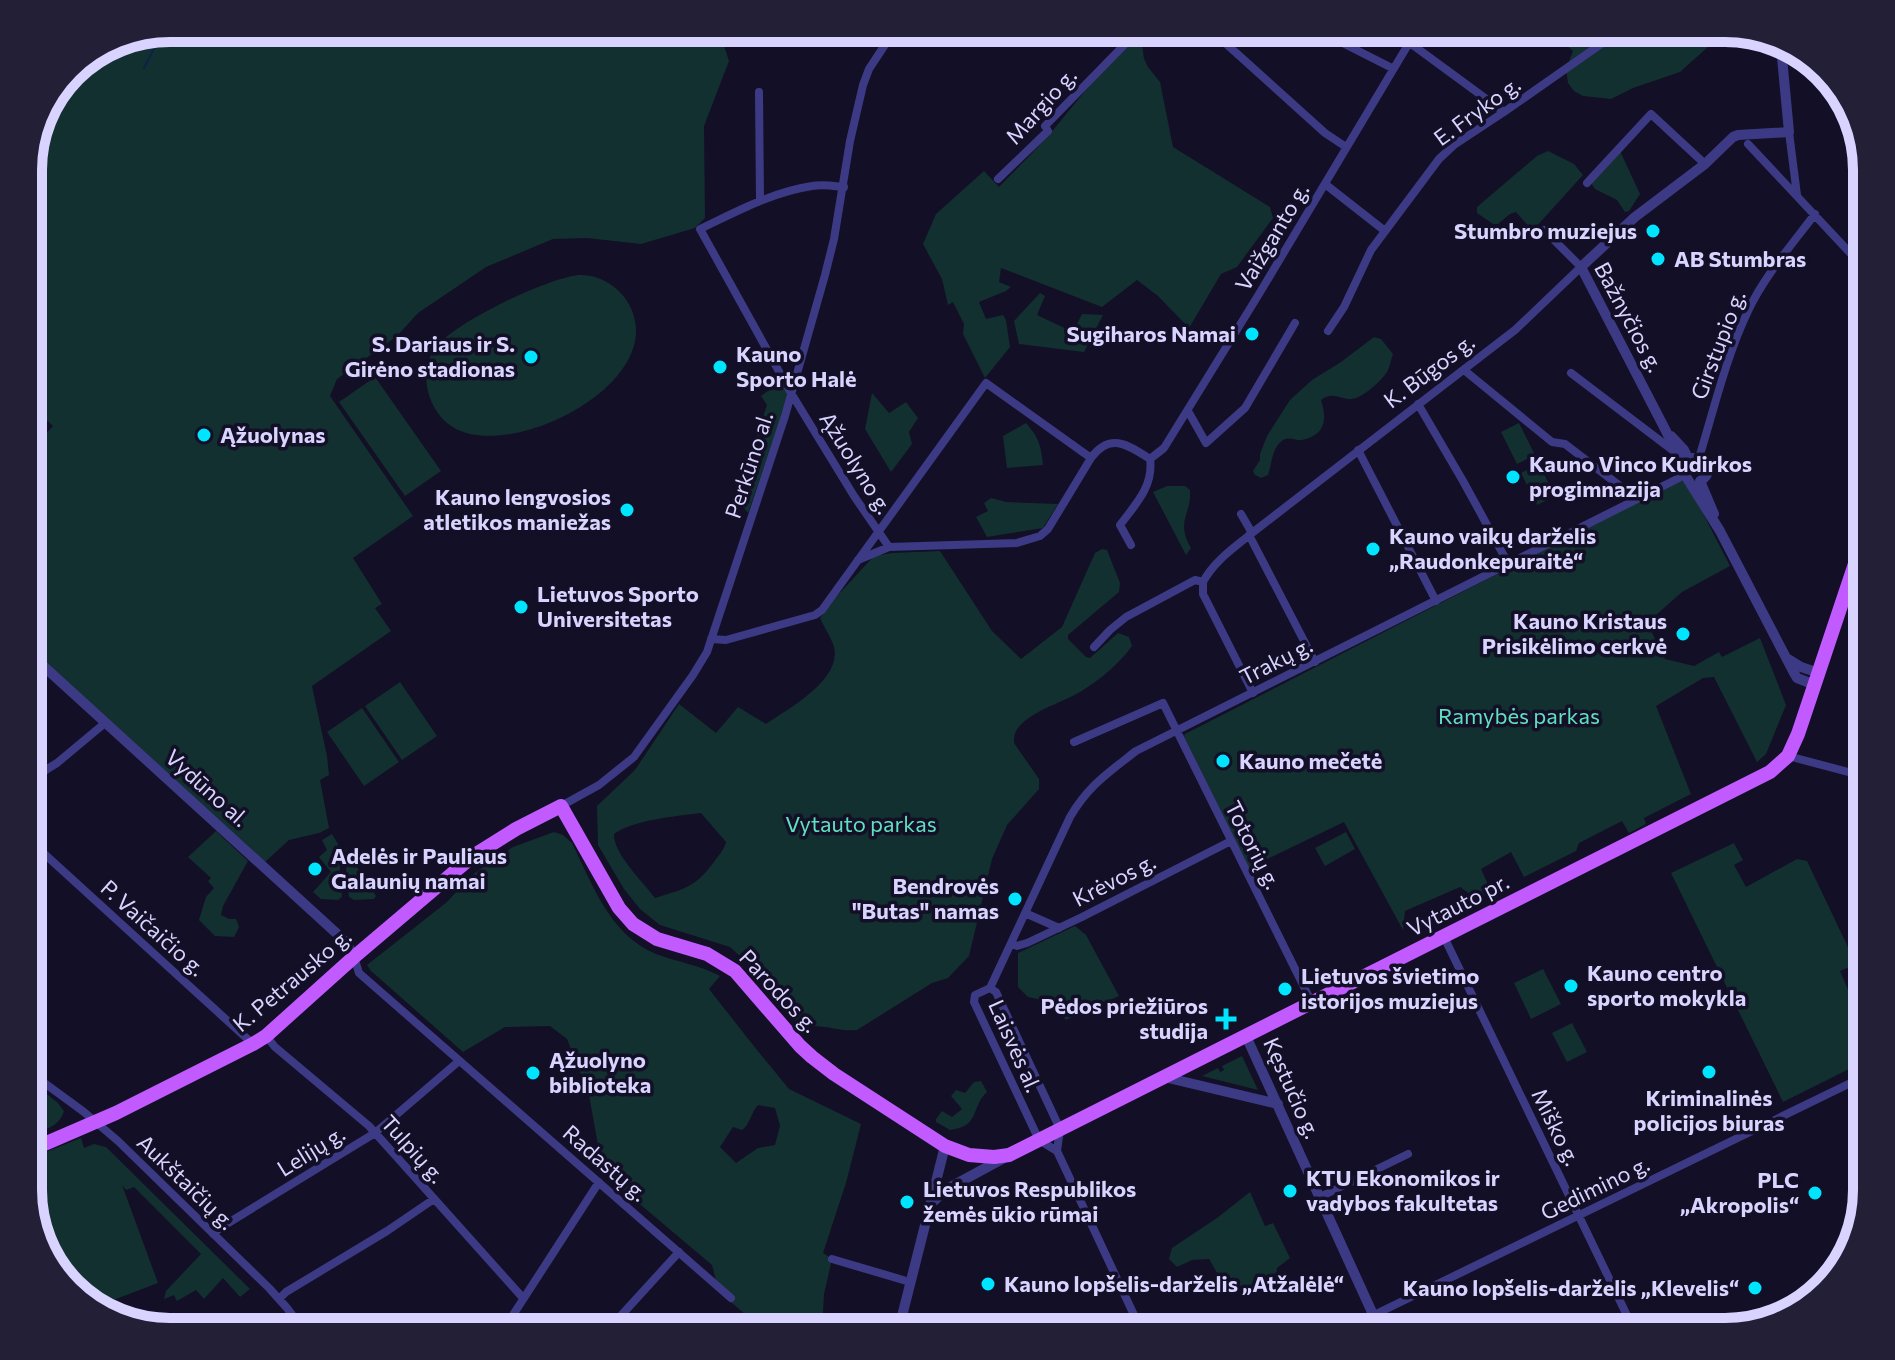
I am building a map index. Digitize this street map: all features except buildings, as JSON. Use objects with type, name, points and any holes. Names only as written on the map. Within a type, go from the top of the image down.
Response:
[{"type":"main road","points":[[1788,756],[1853,570]]},
{"type":"main road","name":"Vytauto pr.","points":[[1009,1155],[1762,777],[1788,756]]},
{"type":"main road","name":"K. Petrausko g.","points":[[42,1145],[260,1040],[473,856],[561,806]]},
{"type":"main road","name":"Parodos g.","points":[[561,806],[619,908],[633,924],[657,939],[707,954],[735,971],[812,1057],[945,1146],[969,1155],[1009,1155]]},
{"type":"street","name":"Perkūno al.","points":[[561,806],[599,785],[634,757],[707,652],[791,393],[831,251],[863,85],[869,69],[887,42]]},
{"type":"street","name":"Margio g.","points":[[998,179],[1048,131],[1045,126],[1127,42]]},
{"type":"street","points":[[1224,42],[1325,133],[1346,147]]},
{"type":"street","points":[[1341,42],[1392,68]]},
{"type":"street","name":"E. Fryko g.","points":[[1328,331],[1385,231],[1447,150],[1604,42]]},
{"type":"street","points":[[1410,43],[1504,112]]},
{"type":"street","name":"Vaižganto g.","points":[[1131,545],[1120,525],[1147,486],[1152,473],[1150,459],[1164,448],[1188,411],[1392,68],[1410,43]]},
{"type":"street","points":[[1782,55],[1797,196]]},
{"type":"street","points":[[759,92],[760,201],[814,185],[844,187]]},
{"type":"street","points":[[1587,183],[1651,114],[1705,164]]},
{"type":"street","name":"K. Būgos g.","points":[[1203,582],[1221,558],[1250,534],[1515,330],[1635,217],[1705,164],[1728,140],[1738,135],[1789,132]]},
{"type":"street","points":[[1748,144],[1853,256]]},
{"type":"street","points":[[1325,184],[1385,231]]},
{"type":"street","name":"Ąžuolyno g.","points":[[760,201],[700,229],[791,393],[889,547]]},
{"type":"street","name":"Girstupio g.","points":[[1691,471],[1749,309],[1759,290],[1815,214]]},
{"type":"street","name":"Bažnyčios g.","points":[[1544,230],[1581,267],[1675,452]]},
{"type":"street","points":[[1188,411],[1206,443],[1245,408],[1295,323]]},
{"type":"street","points":[[1464,370],[1552,442],[1565,444],[1637,499]]},
{"type":"street","name":"Bažnyčios g.","points":[[1571,373],[1675,452],[1691,471]]},
{"type":"street","points":[[711,639],[726,640],[819,613],[986,383],[1091,458]]},
{"type":"street","points":[[1418,404],[1509,565]]},
{"type":"street","name":"Bažnyčios g.","points":[[1666,431],[1684,450],[1703,505],[1720,531],[1797,678],[1817,679]]},
{"type":"street","points":[[857,560],[889,547],[1017,543],[1040,536],[1048,529],[1100,447],[1118,443],[1150,459]]},
{"type":"street","points":[[1358,450],[1436,601]]},
{"type":"street","name":"Trakų g.","points":[[990,988],[1082,797],[1098,780],[1136,751],[1691,471]]},
{"type":"street","points":[[1241,514],[1315,662]]},
{"type":"street","points":[[1094,647],[1118,622],[1135,611],[1195,580],[1203,582],[1203,594],[1253,693]]},
{"type":"street","name":"Vydūno al.","points":[[42,665],[346,942],[354,957]]},
{"type":"street","name":"Totorių g.","points":[[1074,742],[1163,703],[1312,1003]]},
{"type":"street","points":[[42,772],[105,723]]},
{"type":"street","points":[[1788,756],[1853,773]]},
{"type":"street","name":"Krėvos g.","points":[[1011,943],[1017,946],[1027,943],[1231,841]]},
{"type":"street","name":"P. Vaičaičio g.","points":[[42,851],[260,1040]]},
{"type":"street","points":[[1025,913],[1059,928]]},
{"type":"street","name":"Miško g.","points":[[1444,937],[1628,1318]]},
{"type":"street","name":"Radastų g.","points":[[354,957],[359,973],[731,1298]]},
{"type":"street","name":"Laisvės al.","points":[[1039,1140],[974,1002],[975,995],[990,988],[996,992],[1060,1129]]},
{"type":"street","name":"Kęstučio g.","points":[[1246,1036],[1373,1316]]},
{"type":"street","name":"Tulpių g.","points":[[260,1040],[275,1047],[359,1117],[523,1298]]},
{"type":"street","name":"Lelijų g.","points":[[213,1234],[375,1133],[459,1061]]},
{"type":"street","points":[[1164,1077],[1278,1104]]},
{"type":"street","name":"Aukštaičių g.","points":[[42,1082],[126,1149],[279,1299],[294,1318]]},
{"type":"street","name":"Gedimino g.","points":[[1369,1318],[1853,1082]]},
{"type":"street","points":[[1060,1129],[1057,1151],[1135,1318]]},
{"type":"street","points":[[1039,1140],[1057,1151]]},
{"type":"street","points":[[901,1318],[945,1146]]},
{"type":"street","points":[[1320,1197],[1408,1154]]},
{"type":"street","name":"Vytauto pr.","points":[[932,1204],[945,1190],[1009,1155]]},
{"type":"street","points":[[511,1318],[599,1182]]},
{"type":"street","points":[[279,1299],[434,1199]]},
{"type":"street","points":[[619,1318],[679,1252]]},
{"type":"street","points":[[832,1259],[910,1282]]},
{"type":"green space","name":"Ąžuolynas","points":[[170,42],[723,42],[729,61],[704,126],[705,218],[695,228],[641,244],[587,238],[553,239],[486,267],[418,313],[397,336],[337,379],[330,396],[413,516],[353,558],[382,604],[375,608],[391,631],[312,686],[327,756],[329,775],[320,780],[329,828],[289,840],[265,862],[42,660],[42,437],[53,426],[42,416],[42,161],[46,137],[55,113],[68,92],[99,64],[145,44]]},
{"type":"green space","points":[[1134,42],[1142,42],[1144,59],[1160,82],[1173,147],[1270,207],[1273,218],[1237,267],[1221,274],[1189,328],[1158,296],[1137,280],[1102,307],[1001,268],[999,282],[1011,287],[979,302],[986,319],[1003,315],[1010,347],[985,378],[963,334],[964,324],[953,302],[948,305],[942,279],[923,244],[936,214],[984,171],[999,187]]},
{"type":"green space","points":[[1563,42],[1713,42],[1680,72],[1611,99],[1583,96],[1574,91],[1568,83],[1566,69],[1573,51]]},
{"type":"green space","points":[[1548,151],[1574,164],[1583,175],[1534,229],[1516,212],[1498,224],[1477,213],[1477,207],[1537,156]]},
{"type":"green space","points":[[1620,151],[1640,194],[1629,211],[1625,212],[1617,200],[1595,189],[1590,182]]},
{"type":"green space","points":[[578,275],[604,280],[616,288],[625,298],[636,329],[629,358],[608,386],[578,408],[543,425],[506,435],[473,434],[447,423],[434,407],[427,386],[428,365],[437,346],[463,325],[503,303],[545,284]]},
{"type":"green space","points":[[1040,293],[1045,296],[1037,315],[1073,332],[1082,314],[1103,315],[1084,352],[1019,344],[1014,321]]},
{"type":"green space","points":[[1374,337],[1381,339],[1393,354],[1384,376],[1356,398],[1332,396],[1321,400],[1324,420],[1320,430],[1310,438],[1283,440],[1274,451],[1268,475],[1261,478],[1255,475],[1253,471],[1260,460],[1267,436],[1290,400],[1312,380]]},
{"type":"green space","points":[[375,377],[441,471],[405,496],[339,402]]},
{"type":"green space","points":[[780,382],[789,394],[748,513],[736,497],[767,405],[761,396]]},
{"type":"green space","points":[[872,393],[889,413],[906,402],[918,418],[909,432],[912,444],[891,472],[865,429]]},
{"type":"green space","points":[[1026,423],[1039,442],[1043,465],[1007,468],[1003,436]]},
{"type":"green space","points":[[1519,423],[1535,455],[1517,464],[1501,432]]},
{"type":"green space","points":[[1539,464],[1555,496],[1537,505],[1521,473]]},
{"type":"green space","name":"Ramybės parkas","points":[[1683,481],[1687,482],[1730,566],[1682,592],[1647,623],[1665,659],[1694,666],[1719,652],[1722,657],[1760,638],[1786,705],[1766,754],[1757,762],[1714,677],[1703,678],[1656,706],[1691,794],[1644,818],[1646,824],[1629,833],[1622,821],[1579,843],[1576,851],[1524,877],[1511,852],[1481,869],[1492,893],[1477,899],[1460,887],[1405,911],[1403,930],[1344,822],[1249,868],[1185,734]]},
{"type":"green space","points":[[1167,486],[1185,486],[1190,490],[1184,531],[1191,548],[1186,555],[1153,492]]},
{"type":"green space","points":[[991,498],[1006,502],[1058,504],[1043,528],[987,537],[976,517],[988,511],[984,503]]},
{"type":"green space","name":"Vytauto parkas","points":[[1107,550],[1120,583],[1119,592],[1068,635],[1068,639],[1090,658],[1118,633],[1129,637],[1132,646],[1095,682],[1036,713],[1016,731],[1014,743],[1039,779],[1039,789],[1007,825],[992,859],[969,956],[948,978],[932,983],[857,1030],[800,1027],[730,947],[660,925],[640,909],[624,889],[598,845],[597,806],[635,770],[679,704],[716,733],[738,707],[766,724],[812,692],[830,671],[834,659],[833,643],[820,618],[874,556],[940,551],[992,631],[1021,659],[1062,627],[1095,553]],"holes":[[[701,813],[726,842],[696,881],[683,889],[655,898],[623,858],[614,834],[644,822]]]},
{"type":"green space","points":[[400,682],[437,736],[402,760],[365,706]]},
{"type":"green space","points":[[362,708],[399,762],[364,786],[327,732]]},
{"type":"green space","points":[[216,831],[248,861],[221,915],[236,919],[239,927],[234,937],[215,936],[199,920],[206,897],[214,888],[208,881],[211,878],[188,857]]},
{"type":"green space","points":[[554,832],[563,835],[572,843],[604,907],[626,934],[656,954],[720,976],[709,989],[789,1089],[861,1124],[823,1253],[832,1259],[824,1294],[823,1318],[750,1318],[719,1292],[712,1265],[603,1173],[589,1095],[567,1039],[550,1026],[505,1027],[463,1052],[371,971],[367,965],[447,902],[471,876],[513,847]],"holes":[[[758,1105],[775,1108],[780,1126],[775,1145],[758,1148],[736,1163],[720,1147],[733,1127],[745,1128]]]},
{"type":"green space","points":[[1346,832],[1355,849],[1325,866],[1315,848]]},
{"type":"green space","points":[[332,834],[338,844],[342,897],[338,900],[321,899],[313,892],[331,872],[319,857],[327,850],[322,840]]},
{"type":"green space","points":[[1734,843],[1743,860],[1734,865],[1746,887],[1797,859],[1807,861],[1853,958],[1853,965],[1840,971],[1853,1001],[1853,1067],[1783,1102],[1671,873]]},
{"type":"green space","points":[[345,849],[376,896],[374,899],[354,900],[349,897]]},
{"type":"green space","points":[[1075,926],[1086,935],[1119,996],[1066,1020],[1051,1002],[1028,997],[1018,987],[1018,953]]},
{"type":"green space","points":[[1543,969],[1561,1004],[1531,1019],[1514,983]]},
{"type":"green space","points":[[1572,1023],[1587,1052],[1567,1062],[1552,1033]]},
{"type":"green space","points":[[1242,1056],[1258,1090],[1202,1076],[1218,1068],[1220,1072],[1224,1070],[1222,1066]]},
{"type":"green space","points":[[981,1081],[987,1092],[966,1125],[950,1130],[936,1122],[942,1111],[952,1117],[962,1109],[951,1096],[956,1090],[965,1093],[974,1082]]},
{"type":"green space","points":[[42,1091],[64,1111],[59,1121],[42,1130]]},
{"type":"green space","points":[[81,1138],[84,1148],[94,1144],[106,1147],[250,1289],[240,1297],[223,1278],[204,1299],[196,1290],[177,1301],[174,1295],[164,1299],[166,1291],[201,1254],[134,1187],[126,1190],[122,1185],[158,1283],[108,1302],[92,1292],[64,1261],[46,1223],[42,1199],[42,1153]]},
{"type":"green space","points":[[1250,1192],[1265,1226],[1273,1223],[1290,1258],[1277,1268],[1276,1277],[1243,1292],[1223,1283],[1209,1259],[1192,1260],[1177,1267],[1169,1259],[1172,1248]]},
{"type":"waterway","points":[[144,68],[157,43]]},
{"type":"place","name":"Stumbro muziejus","points":[[1653,231]]},
{"type":"place","name":"AB Stumbras","points":[[1658,259]]},
{"type":"place","name":"Sugiharos Namai","points":[[1252,334]]},
{"type":"place","name":"S. Dariaus ir S. Girėno stadionas","points":[[531,357]]},
{"type":"place","name":"Kauno Sporto Halė","points":[[720,367]]},
{"type":"place","name":"Ąžuolynas","points":[[204,435]]},
{"type":"place","name":"Kauno Vinco Kudirkos progimnazija","points":[[1513,477]]},
{"type":"place","name":"Kauno lengvosios atletikos maniežas","points":[[627,510]]},
{"type":"place","name":"Kauno vaikų darželis „Raudonkepuraitė“","points":[[1373,549]]},
{"type":"place","name":"Lietuvos Sporto Universitetas","points":[[521,607]]},
{"type":"place","name":"Kauno Kristaus Prisikėlimo cerkvė","points":[[1683,634]]},
{"type":"place","name":"Kauno mečetė","points":[[1223,761]]},
{"type":"place","name":"Adelės ir Pauliaus Galaunių namai","points":[[315,869]]},
{"type":"place","name":"Bendrovės \"Butas\" namas","points":[[1015,899]]},
{"type":"place","name":"Kauno centro sporto mokykla","points":[[1571,986]]},
{"type":"place","name":"Lietuvos švietimo istorijos muziejus","points":[[1285,989]]},
{"type":"place","name":"Pėdos priežiūros studija","points":[[1226,1019]]},
{"type":"place","name":"Kriminalinės policijos biuras","points":[[1709,1072]]},
{"type":"place","name":"Ąžuolyno biblioteka","points":[[533,1073]]},
{"type":"place","name":"KTU Ekonomikos ir vadybos fakultetas","points":[[1290,1191]]},
{"type":"place","name":"PLC „Akropolis“","points":[[1815,1193]]},
{"type":"place","name":"Lietuvos Respublikos žemės ūkio rūmai","points":[[907,1202]]},
{"type":"place","name":"Kauno lopšelis-darželis „Atžalėlė“","points":[[988,1284]]},
{"type":"place","name":"Kauno lopšelis-darželis „Klevelis“","points":[[1755,1288]]}]
